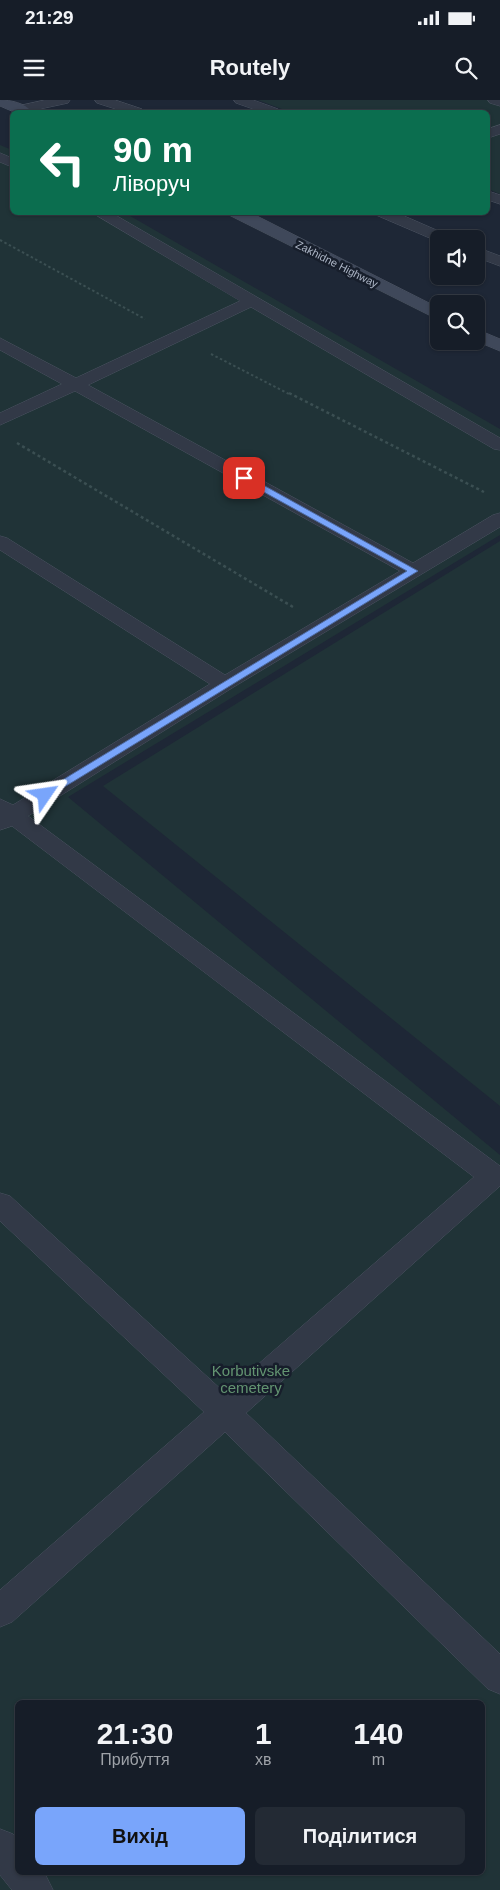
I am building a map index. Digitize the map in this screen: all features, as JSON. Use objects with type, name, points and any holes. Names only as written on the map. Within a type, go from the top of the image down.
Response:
[{"type":"main road","points":[[0,101],[20,110]]},
{"type":"main road","name":"Zakhidne Highway","points":[[241,215],[430,310]]},
{"type":"main road","points":[[485,338],[500,346]]},
{"type":"lane","points":[[26,110],[62,100]]},
{"type":"lane","points":[[102,100],[131,110]]},
{"type":"lane","points":[[241,100],[268,110]]},
{"type":"lane","points":[[495,100],[500,102]]},
{"type":"lane","points":[[103,215],[250,302],[500,445]]},
{"type":"lane","points":[[388,215],[430,233]]},
{"type":"lane","points":[[485,255],[500,261]]},
{"type":"lane","points":[[0,420],[250,302]]},
{"type":"lane","points":[[0,343],[414,571]]},
{"type":"lane","points":[[0,1611],[493,1176],[4,815],[500,519]]},
{"type":"lane","points":[[0,542],[225,684]]},
{"type":"lane","points":[[0,1204],[226,1413],[500,1677]]},
{"type":"lane","points":[[0,1846],[15,1864]]},
{"type":"lane","points":[[23,1875],[35,1890]]},
{"type":"path","points":[[0,240],[177,336],[491,496]]},
{"type":"path","points":[[17,443],[324,625]]},
{"type":"green space","points":[[258,100],[500,100],[500,194],[490,190],[490,110],[285,110]]},
{"type":"green space","name":"Korbutivske cemetery","points":[[0,145],[10,149],[10,215],[128,215],[500,429],[500,535],[68,797],[500,1155],[500,1890],[0,1890]]},
{"type":"green space","points":[[500,541],[500,1106],[103,786]]},
{"type":"route","points":[[45,795],[414,571],[244,478]]}]
